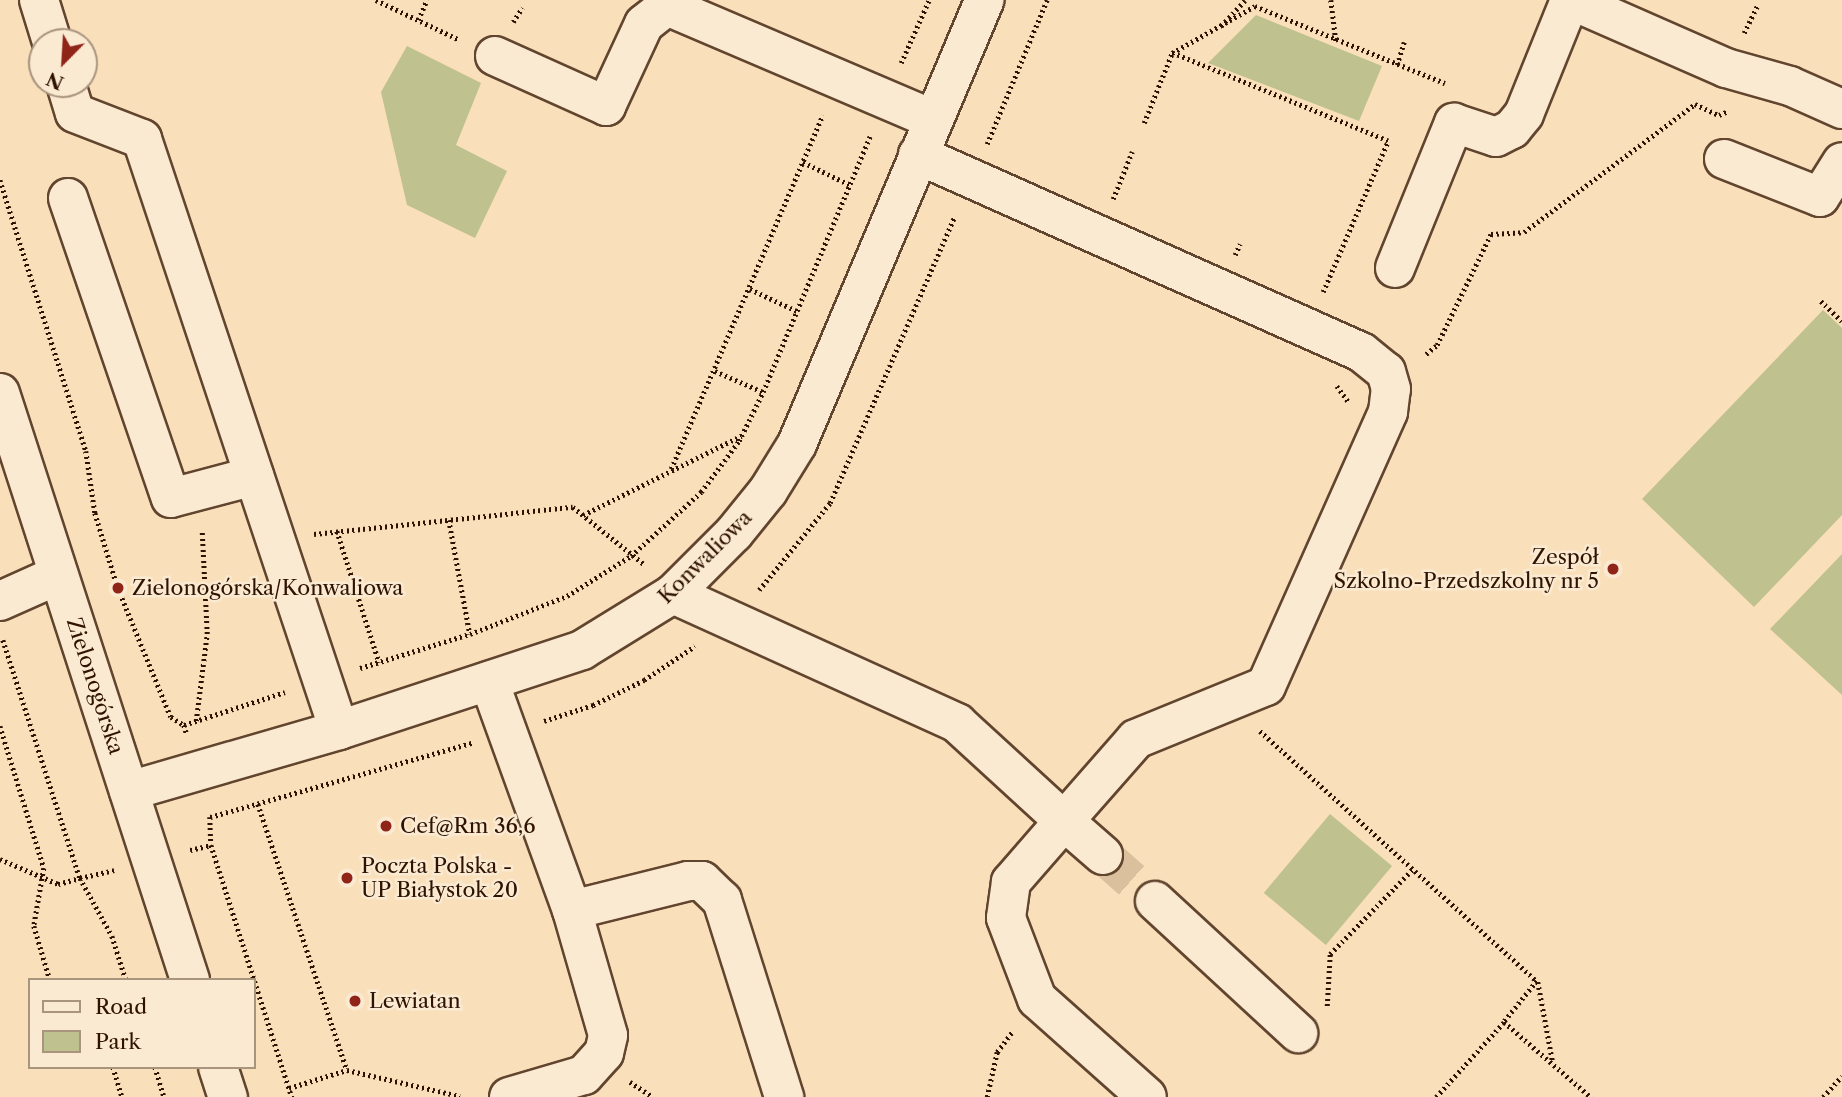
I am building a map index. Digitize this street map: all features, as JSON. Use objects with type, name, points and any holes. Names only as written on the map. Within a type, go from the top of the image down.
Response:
[{"type":"street","points":[[39,0],[48,28]]},
{"type":"street","name":"Konwaliowa","points":[[129,791],[339,730],[582,650],[677,591],[760,501],[797,444],[985,0]]},
{"type":"street","points":[[1395,268],[1454,123],[1496,137],[1511,130],[1524,114],[1570,0],[1726,68],[1790,86],[1842,109]]},
{"type":"street","points":[[495,56],[606,106],[644,24],[668,3],[933,120]]},
{"type":"street","points":[[70,98],[75,113],[142,139],[339,730]]},
{"type":"street","points":[[918,155],[1361,352],[1386,372],[1391,389],[1388,412],[1266,686],[1136,739],[1011,882],[1006,894],[1006,918],[1037,999],[1147,1097]]},
{"type":"street","points":[[1724,159],[1820,197],[1842,162]]},
{"type":"street","points":[[68,198],[171,498],[254,476]]},
{"type":"street","name":"Zielonogórska","points":[[0,393],[189,978]]},
{"type":"street","points":[[0,601],[58,575]]},
{"type":"street","points":[[677,591],[957,723],[1103,855]]},
{"type":"street","points":[[489,681],[572,910],[608,1035],[604,1053],[584,1075],[509,1097]]},
{"type":"street","points":[[572,910],[688,881],[713,888],[722,900],[784,1097]]},
{"type":"street","points":[[1155,901],[1312,1024]]},
{"type":"street","points":[[219,1069],[228,1097]]},
{"type":"path","points":[[376,0],[495,56]]},
{"type":"path","points":[[418,20],[427,0]]},
{"type":"path","points":[[184,725],[470,634],[567,596],[631,556],[701,492],[741,436],[763,392],[929,0]]},
{"type":"path","points":[[1216,31],[1245,0]]},
{"type":"path","points":[[1331,0],[1336,41]]},
{"type":"path","points":[[1144,123],[1172,53],[1216,31],[1255,6],[1448,85]]},
{"type":"path","points":[[1397,65],[1404,42]]},
{"type":"path","points":[[1172,53],[1388,141],[1317,306]]},
{"type":"path","points":[[671,469],[838,79]]},
{"type":"path","points":[[1426,354],[1437,345],[1491,234],[1524,232],[1695,104],[1719,115],[1731,110]]},
{"type":"path","points":[[1110,206],[1132,152]]},
{"type":"path","points":[[803,162],[850,185]]},
{"type":"path","points":[[0,180],[86,451],[95,513],[118,588],[171,717],[184,725],[210,795],[211,845],[254,978]]},
{"type":"path","points":[[750,289],[797,311]]},
{"type":"path","points":[[1821,301],[1842,321]]},
{"type":"path","points":[[715,371],[763,392]]},
{"type":"path","points":[[583,515],[741,436]]},
{"type":"path","points":[[301,535],[572,507],[677,591]]},
{"type":"path","points":[[196,721],[207,635],[206,559],[200,518]]},
{"type":"path","points":[[449,520],[470,634]]},
{"type":"path","points":[[337,531],[379,662]]},
{"type":"path","points":[[0,629],[80,878],[112,936],[125,978]]},
{"type":"path","points":[[0,654],[7,652]]},
{"type":"path","points":[[1228,701],[1537,981],[1553,1063]]},
{"type":"path","points":[[0,726],[41,858],[44,880],[34,926],[49,978]]},
{"type":"path","points":[[258,804],[346,1070]]},
{"type":"path","points":[[0,859],[58,884],[80,878]]},
{"type":"path","points":[[1312,1024],[1330,954],[1413,869]]},
{"type":"path","points":[[1436,1097],[1537,981]]},
{"type":"path","points":[[256,985],[292,1097]]},
{"type":"path","points":[[987,1097],[997,1052],[1037,999]]},
{"type":"path","points":[[1504,1022],[1591,1097]]},
{"type":"path","points":[[114,1069],[121,1097]]},
{"type":"path","points":[[156,1069],[164,1097]]},
{"type":"path","points":[[289,1088],[346,1070],[460,1096]]},
{"type":"path","points":[[1823,1097],[1842,1076]]},
{"type":"path","points":[[628,1081],[653,1097]]},
{"type":"green space","points":[[1256,15],[1382,66],[1359,121],[1208,63]]},
{"type":"green space","points":[[407,46],[481,83],[456,145],[507,171],[475,238],[407,205],[381,92]]},
{"type":"green space","points":[[1823,310],[1842,328],[1842,515],[1754,607],[1642,499]]},
{"type":"green space","points":[[1842,554],[1842,695],[1770,629]]},
{"type":"green space","points":[[1330,814],[1392,866],[1326,945],[1264,893]]},
{"type":"tunnel","points":[[1103,855],[1155,901]]},
{"type":"place","name":"Zespół Szkolno-Przedszkolny nr 5","points":[[1613,569]]},
{"type":"place","name":"Zielonogórska/Konwaliowa","points":[[118,588]]},
{"type":"place","name":"Cef@Rm 36,6","points":[[386,826]]},
{"type":"place","name":"Poczta Polska - UP Białystok 20","points":[[347,878]]},
{"type":"place","name":"Lewiatan","points":[[355,1001]]}]
